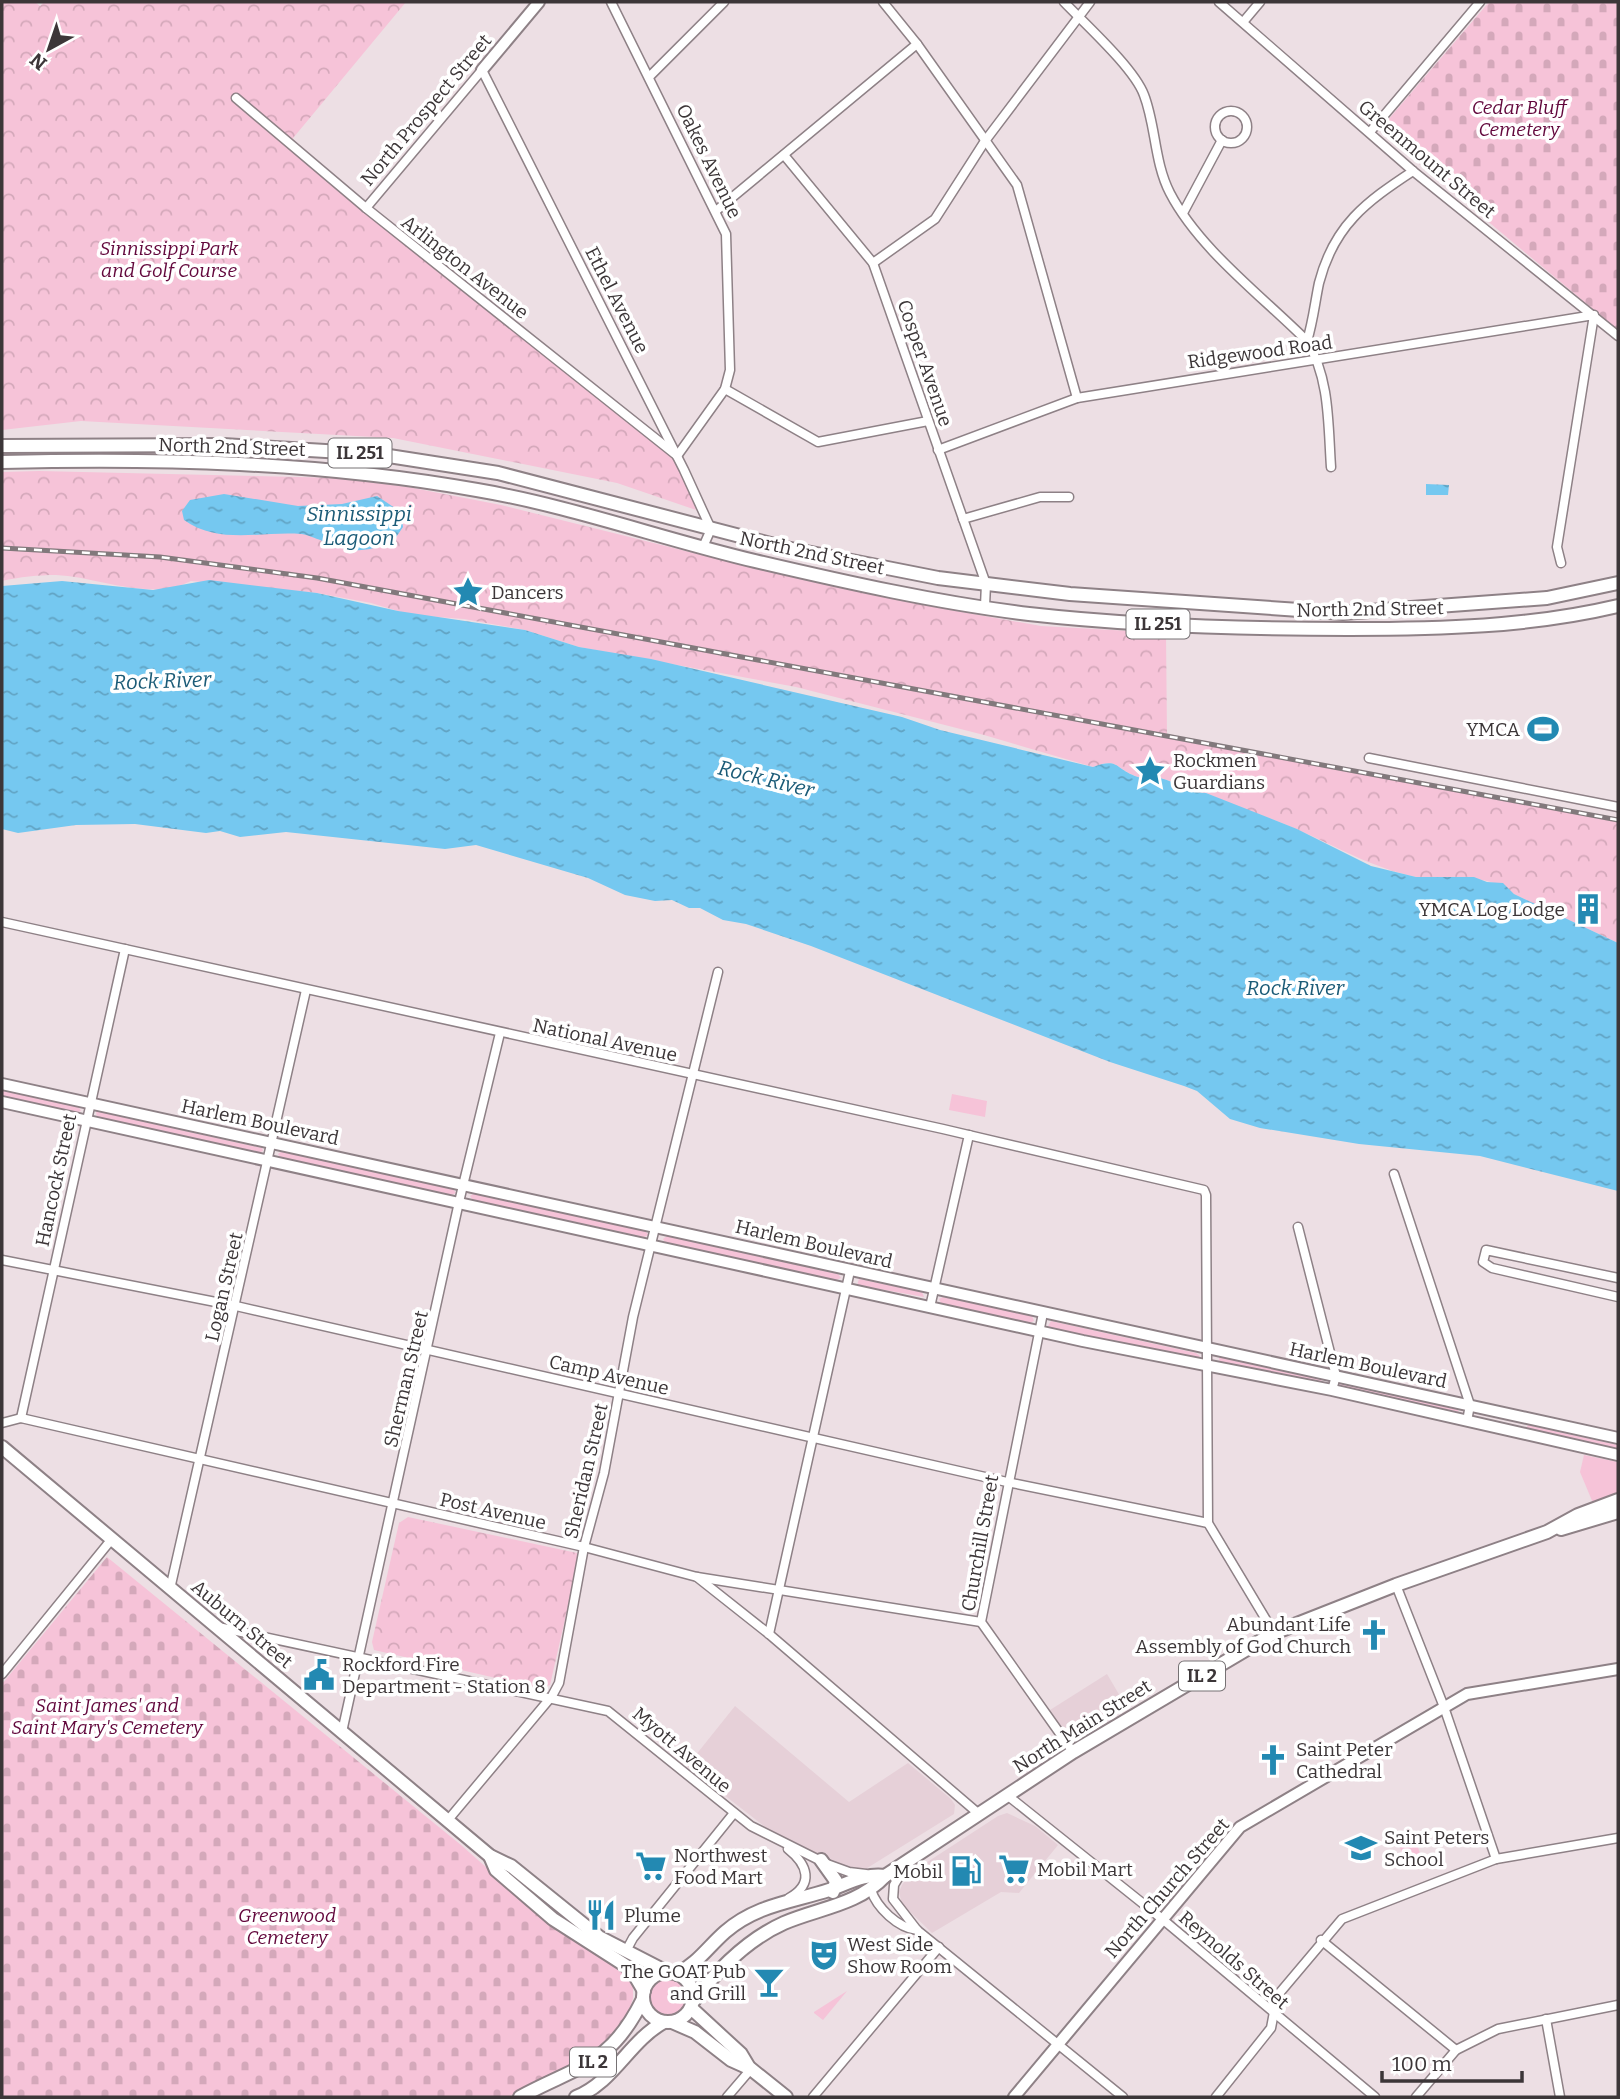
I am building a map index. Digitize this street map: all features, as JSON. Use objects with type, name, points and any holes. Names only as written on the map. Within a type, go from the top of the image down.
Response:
[{"type":"main road","name":"North 2nd Street","points":[[2,446],[223,445],[376,454],[498,474],[786,548],[938,578],[1070,594],[1343,613],[1547,598],[1617,584]]},
{"type":"main road","name":"North 2nd Street","points":[[2,462],[218,463],[385,475],[482,491],[816,574],[985,606],[1135,623],[1259,629],[1472,627],[1565,619],[1618,606]]},
{"type":"main road","name":"Auburn Street","points":[[2,1447],[490,1856],[511,1866],[587,1928],[626,1951],[673,1973]]},
{"type":"main road","name":"North Main Street","points":[[673,1973],[700,1960],[725,1932],[746,1918],[782,1902],[878,1875],[910,1860],[1073,1752],[1274,1633],[1396,1585],[1547,1532],[1577,1515],[1618,1500]]},
{"type":"main road","name":"IL 2","points":[[1547,1532],[1584,1524],[1618,1512]]},
{"type":"main road","name":"Auburn Street","points":[[490,1856],[496,1870],[553,1919],[631,1969],[643,1995]]},
{"type":"main road","points":[[786,1923],[822,1903],[835,1888],[833,1874],[821,1860]]},
{"type":"main road","name":"North Main Street","points":[[691,2005],[716,1972],[738,1953],[786,1923],[871,1890],[878,1875]]},
{"type":"main road","points":[[751,2069],[741,2054],[691,2005],[689,1984],[673,1973],[653,1977],[643,1995],[649,2014],[695,2032],[731,2060],[751,2069],[786,2097]]},
{"type":"main road","name":"IL 2","points":[[520,2097],[599,2058],[627,2029],[643,1995]]},
{"type":"main road","points":[[668,2022],[680,2019],[691,2005]]},
{"type":"main road","name":"IL 2","points":[[576,2097],[608,2076],[643,2035],[668,2022]]},
{"type":"street","name":"North Prospect Street","points":[[366,208],[539,2]]},
{"type":"street","name":"Oakes Avenue","points":[[611,2],[717,210],[726,234],[730,370],[725,389],[677,456]]},
{"type":"street","points":[[650,76],[724,2]]},
{"type":"street","points":[[883,2],[917,44],[1017,185],[1077,398]]},
{"type":"street","points":[[1064,2],[1131,74],[1143,92],[1160,167],[1170,192],[1203,241],[1307,341],[1326,389],[1331,467]]},
{"type":"street","points":[[873,263],[935,219],[985,141],[1090,2]]},
{"type":"street","name":"Greenmount Street","points":[[1219,2],[1413,171],[1618,336]]},
{"type":"street","points":[[1244,21],[1260,2]]},
{"type":"street","points":[[1370,132],[1480,2]]},
{"type":"street","points":[[717,210],[917,44]]},
{"type":"street","name":"Ethel Avenue","points":[[482,70],[711,528]]},
{"type":"street","name":"Arlington Avenue","points":[[236,98],[366,208],[677,456]]},
{"type":"street","points":[[1183,213],[1222,140]]},
{"type":"street","name":"Cosper Avenue","points":[[784,155],[873,263],[986,584],[985,606]]},
{"type":"street","points":[[1307,341],[1326,260],[1339,236],[1366,201],[1413,171]]},
{"type":"street","points":[[1561,563],[1557,547],[1594,315]]},
{"type":"street","name":"Ridgewood Road","points":[[938,450],[1077,398],[1594,315]]},
{"type":"street","points":[[725,389],[818,442],[928,421]]},
{"type":"street","points":[[963,519],[1040,497],[1069,497]]},
{"type":"street","points":[[703,547],[711,528]]},
{"type":"street","points":[[1369,758],[1618,807]]},
{"type":"street","name":"National Avenue","points":[[2,922],[1201,1188],[1206,1195],[1209,1348]]},
{"type":"street","name":"Hancock Street","points":[[21,1418],[125,948]]},
{"type":"street","name":"Sheridan Street","points":[[448,1820],[552,1696],[565,1658],[584,1547],[604,1473],[633,1317],[718,972]]},
{"type":"street","name":"Logan Street","points":[[170,1589],[306,990]]},
{"type":"street","name":"Sherman Street","points":[[342,1732],[499,1032]]},
{"type":"street","name":"Harlem Boulevard","points":[[2,1084],[1618,1438]]},
{"type":"street","name":"Harlem Boulevard","points":[[2,1101],[1038,1331],[1332,1390],[1618,1455]]},
{"type":"street","points":[[930,1307],[969,1135]]},
{"type":"street","points":[[1394,1174],[1470,1405],[1467,1421]]},
{"type":"street","points":[[1298,1227],[1336,1376],[1332,1390]]},
{"type":"street","points":[[1618,1278],[1486,1250],[1483,1262],[1492,1268],[1618,1297]]},
{"type":"street","name":"Camp Avenue","points":[[2,1260],[236,1306],[1006,1482],[1208,1523]]},
{"type":"street","points":[[769,1634],[850,1271]]},
{"type":"street","name":"Churchill Street","points":[[1042,1313],[1006,1482],[995,1557],[981,1622],[1073,1752]]},
{"type":"street","points":[[1209,1348],[1208,1523],[1274,1633]]},
{"type":"street","name":"Post Avenue","points":[[2,1423],[21,1418],[584,1547],[697,1577],[981,1622]]},
{"type":"street","points":[[2,1674],[111,1540]]},
{"type":"street","points":[[697,1577],[769,1634],[979,1814]]},
{"type":"street","points":[[1396,1585],[1444,1707],[1496,1859]]},
{"type":"street","name":"Myott Avenue","points":[[214,1626],[552,1696],[615,1714],[734,1813],[777,1840],[849,1872],[878,1875]]},
{"type":"street","name":"North Church Street","points":[[1014,2097],[1161,1918],[1240,1827],[1467,1694],[1618,1669]]},
{"type":"street","name":"Reynolds Street","points":[[1007,1795],[1161,1918],[1274,2015],[1376,2097]]},
{"type":"street","points":[[626,1951],[633,1938],[734,1813]]},
{"type":"street","points":[[1216,2097],[1271,2028],[1276,1996],[1321,1940],[1342,1919],[1496,1859],[1618,1838]]},
{"type":"street","points":[[777,1840],[796,1856],[807,1871],[800,1890],[782,1902]]},
{"type":"street","points":[[910,1860],[897,1880],[893,1899],[917,1930],[1123,2097]]},
{"type":"street","points":[[871,1890],[877,1904],[888,1914],[908,1929],[917,1930]]},
{"type":"street","points":[[1321,1940],[1457,2050]]},
{"type":"street","points":[[813,2097],[939,1947]]},
{"type":"street","points":[[1416,2097],[1457,2050],[1498,2029],[1618,2005]]},
{"type":"street","points":[[1546,2019],[1560,2097]]},
{"type":"street","points":[[727,2097],[751,2069]]},
{"type":"shaded area","points":[[1107,1674],[1127,1708],[1082,1735],[1066,1735],[1050,1710]]},
{"type":"shaded area","points":[[735,1706],[849,1802],[908,1763],[951,1799],[955,1805],[954,1814],[864,1870],[844,1868],[778,1837],[687,1766]]},
{"type":"shaded area","points":[[1007,1813],[1035,1826],[1058,1845],[1019,1893],[1001,1892],[932,1933],[902,1904],[899,1892],[902,1885],[912,1872],[998,1816]]},
{"type":"green space","name":"Sinnissippi Park and Golf Course","points":[[2,2],[35,2],[40,6],[44,2],[406,2],[289,143],[677,456],[696,510],[617,483],[393,438],[81,421],[2,430]]},
{"type":"green space","name":"Cedar Bluff Cemetery","points":[[1489,2],[1618,2],[1618,330],[1387,137],[1387,121]]},
{"type":"green space","points":[[2,472],[340,478],[408,487],[501,505],[774,573],[940,608],[1041,626],[1166,633],[1167,737],[1618,820],[1618,943],[1492,882],[1416,877],[1399,873],[1285,824],[1168,780],[1138,777],[1108,763],[1093,767],[984,735],[796,687],[579,647],[525,630],[464,619],[411,615],[371,603],[317,593],[191,581],[175,587],[141,589],[56,575],[2,581]]},
{"type":"green space","points":[[2,1090],[78,1106],[81,1111],[75,1113],[2,1097]]},
{"type":"green space","points":[[952,1094],[987,1101],[985,1117],[949,1110]]},
{"type":"green space","points":[[96,1111],[262,1148],[263,1151],[258,1153],[97,1118]]},
{"type":"green space","points":[[282,1151],[453,1189],[456,1193],[451,1195],[280,1158],[278,1154]]},
{"type":"green space","points":[[475,1193],[645,1231],[649,1235],[644,1237],[473,1200],[470,1196]]},
{"type":"green space","points":[[667,1236],[838,1274],[841,1278],[836,1280],[665,1243],[663,1239]]},
{"type":"green space","points":[[859,1279],[922,1292],[924,1297],[857,1285]]},
{"type":"green space","points":[[943,1297],[1032,1316],[1034,1321],[1029,1323],[941,1303],[939,1299]]},
{"type":"green space","points":[[1051,1321],[1200,1356],[1196,1359],[1051,1328],[1048,1326]]},
{"type":"green space","points":[[1219,1358],[1321,1380],[1324,1384],[1220,1363]]},
{"type":"green space","points":[[1340,1384],[1457,1409],[1459,1412],[1338,1387]]},
{"type":"green space","points":[[1528,1425],[1618,1445],[1618,1451],[1525,1430]]},
{"type":"green space","points":[[1584,1455],[1618,1462],[1618,1494],[1593,1503],[1580,1472]]},
{"type":"green space","points":[[408,1517],[577,1553],[579,1558],[550,1685],[540,1688],[374,1650],[372,1642],[399,1523]]},
{"type":"green space","name":"Greenwood Cemetery","points":[[107,1557],[461,1845],[554,1927],[628,1975],[633,1984],[629,2012],[601,2048],[586,2059],[508,2097],[2,2097],[2,1684]]},
{"type":"green space","points":[[1413,1833],[1423,1862],[1407,1868],[1397,1839]]},
{"type":"green space","points":[[668,1978],[681,1984],[687,1997],[681,2010],[668,2016],[655,2010],[649,1997],[655,1984]]},
{"type":"green space","points":[[847,1991],[823,2020],[814,2013],[814,2012]]},
{"type":"water","points":[[1426,484],[1449,485],[1448,495],[1426,495]]},
{"type":"water","name":"Sinnissippi Lagoon","points":[[224,494],[298,506],[342,504],[377,496],[401,512],[403,527],[390,546],[353,550],[301,534],[226,535],[197,528],[184,520],[182,511],[190,500]]},
{"type":"water","name":"Rock River","points":[[209,580],[317,593],[398,611],[525,630],[579,647],[651,659],[902,717],[940,730],[1093,767],[1113,764],[1138,777],[1166,780],[1206,793],[1297,829],[1371,866],[1416,877],[1474,877],[1487,882],[1503,883],[1514,894],[1618,943],[1618,1191],[1480,1156],[1359,1144],[1260,1128],[1230,1119],[1197,1091],[1110,1062],[811,946],[746,924],[723,920],[700,908],[689,908],[672,900],[655,901],[625,895],[588,878],[476,845],[445,849],[286,832],[240,837],[220,831],[206,833],[135,824],[76,825],[18,833],[2,829],[2,586],[62,581],[153,590]]},
{"type":"railway","points":[[2,548],[160,557],[317,578],[1618,820]]},
{"type":"place","name":"Dancers","points":[[468,592]]},
{"type":"place","name":"YMCA","points":[[1543,729]]},
{"type":"place","name":"Rockmen Guardians","points":[[1150,771]]},
{"type":"place","name":"YMCA Log Lodge","points":[[1588,909]]},
{"type":"place","name":"Abundant Life Assembly of God Church","points":[[1374,1635]]},
{"type":"place","name":"Rockford Fire Department - Station 8","points":[[319,1675]]},
{"type":"place","name":"Saint Peter Cathedral","points":[[1273,1760]]},
{"type":"place","name":"Saint Peters School","points":[[1361,1848]]},
{"type":"place","name":"Northwest Food Mart","points":[[651,1866]]},
{"type":"place","name":"Mobil Mart","points":[[1014,1869]]},
{"type":"place","name":"Mobil","points":[[966,1871]]},
{"type":"place","name":"Plume","points":[[601,1915]]},
{"type":"place","name":"West Side Show Room","points":[[824,1955]]},
{"type":"place","name":"The GOAT Pub and Grill","points":[[769,1982]]},
{"type":"park label","name":"Saint James' and Saint Mary's Cemetery","points":[[107,1716]]}]
